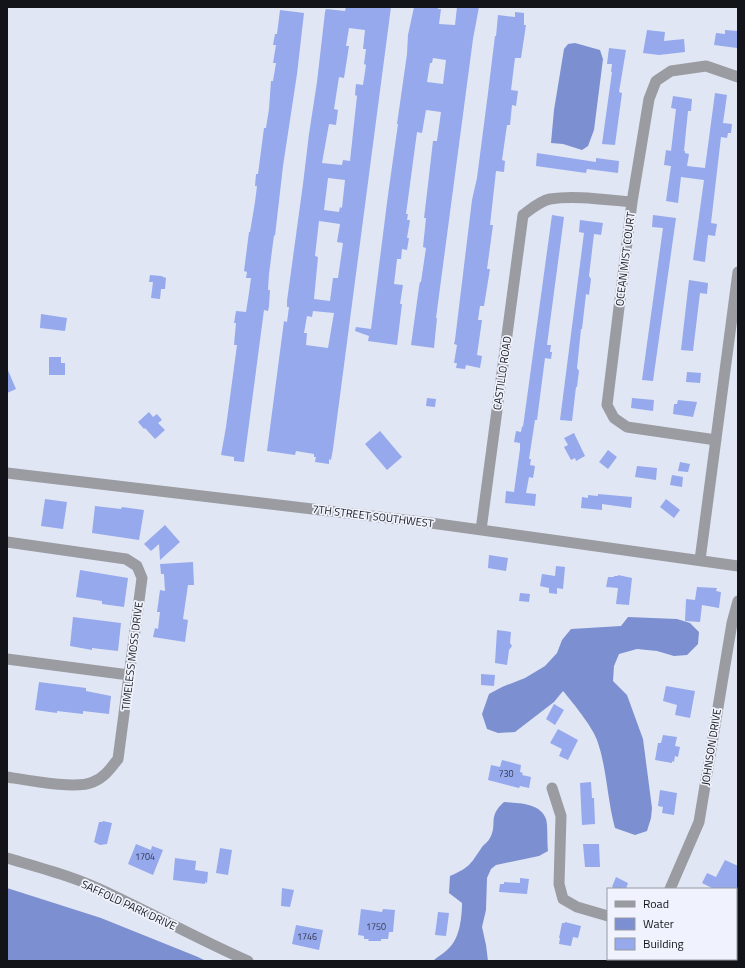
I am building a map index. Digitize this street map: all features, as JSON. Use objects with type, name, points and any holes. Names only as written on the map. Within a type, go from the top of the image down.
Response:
[{"type":"street","name":"OCEAN MIST COURT","points":[[716,440],[627,427],[614,418],[607,406],[632,202],[648,99],[656,81],[671,71],[706,66],[738,77]]},
{"type":"street","name":"CASTILLO ROAD","points":[[481,530],[524,215],[537,205],[549,199],[579,198],[632,202]]},
{"type":"street","points":[[700,560],[738,272]]},
{"type":"street","name":"7TH STREET SOUTHWEST","points":[[7,473],[481,530],[738,566]]},
{"type":"street","name":"TIMELESS MOSS DRIVE","points":[[7,542],[126,559],[137,566],[142,578],[118,759],[108,773],[93,782],[78,786],[7,777]]},
{"type":"street","name":"JOHNSON DRIVE","points":[[670,888],[699,822],[732,623],[738,601]]},
{"type":"street","points":[[7,659],[129,675]]},
{"type":"street","points":[[552,788],[560,816],[559,884],[563,899],[577,907],[607,916]]},
{"type":"street","name":"SAFFOLD PARK DRIVE","points":[[7,858],[65,876],[107,892],[217,948],[248,961]]},
{"type":"water","points":[[575,43],[600,50],[603,59],[594,130],[588,146],[582,150],[563,144],[551,143],[554,110],[564,49],[568,44]]},
{"type":"water","points":[[628,617],[677,619],[690,623],[699,632],[698,644],[687,655],[674,656],[657,651],[637,649],[619,654],[614,666],[613,681],[627,695],[643,739],[652,808],[647,831],[635,835],[615,828],[603,761],[595,734],[563,691],[554,702],[515,732],[498,733],[487,729],[482,714],[489,694],[525,678],[545,666],[557,653],[562,640],[571,629],[621,626]]},
{"type":"water","points":[[504,802],[528,805],[539,810],[543,814],[547,822],[548,851],[539,856],[496,865],[491,869],[487,878],[486,910],[482,927],[488,961],[433,961],[450,947],[456,938],[460,926],[462,903],[449,893],[450,876],[469,865],[489,839],[493,829],[494,816]]},
{"type":"water","points":[[7,888],[101,918],[206,961],[7,961]]},
{"type":"building","points":[[346,7],[391,7],[333,449],[331,460],[329,459],[329,464],[315,462],[316,457],[314,457],[314,454],[296,451],[295,455],[267,451],[284,321],[287,322],[289,307],[287,307],[287,301],[325,12],[326,9],[345,11]],"holes":[[[349,28],[365,30],[363,49],[366,49],[364,64],[366,65],[363,85],[356,84],[355,95],[357,96],[350,161],[343,160],[342,165],[322,163],[329,124],[336,125],[338,110],[334,109],[339,77],[344,78],[349,46],[346,46]],[[328,178],[345,180],[342,208],[340,207],[339,212],[324,210]],[[319,221],[340,224],[337,242],[343,243],[338,278],[333,278],[330,301],[314,299],[318,257],[315,256]],[[313,311],[334,313],[328,348],[306,345],[307,333],[304,333],[307,316],[312,317]]]},
{"type":"building","points":[[414,7],[438,7],[438,9],[441,9],[439,24],[455,25],[457,7],[479,7],[473,39],[436,318],[434,348],[411,345],[426,248],[423,247],[426,218],[424,218],[433,141],[437,141],[441,112],[426,110],[422,133],[417,132],[406,214],[408,214],[407,220],[410,220],[407,238],[409,238],[407,250],[402,249],[401,259],[397,259],[394,284],[403,285],[397,345],[368,341],[369,336],[355,331],[356,327],[371,329],[407,54],[408,35]],"holes":[[[433,58],[446,60],[443,84],[427,82],[430,63],[432,63]]]},
{"type":"building","points":[[280,10],[304,13],[269,274],[269,306],[268,311],[264,310],[244,462],[234,461],[234,457],[221,455],[237,345],[234,345],[236,323],[234,323],[236,311],[246,312],[251,278],[246,278],[247,272],[244,271],[257,186],[255,186],[256,174],[258,174],[264,128],[266,128],[269,109],[271,81],[273,81],[276,63],[273,63],[276,45],[273,45],[275,34],[277,34]]},
{"type":"building","points":[[515,12],[524,13],[524,25],[526,25],[521,58],[515,58],[511,90],[518,91],[516,106],[512,105],[510,125],[507,125],[502,160],[505,161],[504,172],[496,171],[490,225],[493,225],[487,269],[490,269],[484,306],[480,306],[478,320],[482,320],[477,355],[482,356],[480,368],[466,365],[465,369],[456,368],[457,363],[454,363],[457,345],[454,344],[472,200],[477,178],[498,15],[515,17]]},
{"type":"building","points":[[647,30],[665,32],[664,41],[684,39],[685,52],[659,55],[643,53]]},
{"type":"building","points":[[725,30],[738,31],[737,48],[714,45],[716,33],[725,34]]},
{"type":"building","points":[[609,48],[626,50],[619,92],[622,93],[615,145],[602,144],[612,72],[612,64],[607,64]]},
{"type":"building","points":[[715,93],[727,95],[723,123],[732,124],[731,133],[728,133],[727,138],[721,137],[711,223],[717,224],[715,236],[708,235],[705,262],[693,260],[704,180],[681,177],[678,203],[666,201],[671,166],[664,165],[666,150],[671,151],[676,109],[671,108],[673,96],[692,99],[691,111],[688,111],[684,151],[685,153],[689,154],[687,166],[705,168]]},
{"type":"building","points":[[537,153],[596,162],[596,158],[619,161],[618,173],[587,169],[586,173],[536,166]]},
{"type":"building","points":[[552,215],[564,217],[547,345],[551,345],[551,359],[545,358],[537,420],[535,420],[529,459],[531,459],[530,465],[535,466],[533,478],[529,477],[526,493],[536,494],[535,506],[505,503],[506,491],[514,492],[520,443],[514,442],[516,431],[521,432],[522,426],[523,427]]},
{"type":"building","points":[[653,215],[676,218],[653,381],[642,380],[663,228],[652,227]]},
{"type":"building","points":[[580,220],[603,223],[601,235],[594,234],[589,276],[591,279],[589,295],[586,294],[581,329],[577,368],[579,371],[572,421],[560,420],[584,233],[579,232]]},
{"type":"building","points":[[150,275],[166,278],[165,289],[161,289],[160,299],[151,298],[153,282],[149,282]]},
{"type":"building","points":[[689,280],[708,283],[707,294],[700,293],[693,351],[681,350]]},
{"type":"building","points":[[41,314],[67,318],[65,331],[40,328]]},
{"type":"building","points":[[49,357],[61,357],[61,363],[65,363],[65,375],[49,375]]},
{"type":"building","points":[[7,368],[16,389],[7,393]]},
{"type":"building","points":[[687,372],[701,373],[700,383],[686,382]]},
{"type":"building","points":[[427,398],[436,399],[435,407],[426,406]]},
{"type":"building","points":[[632,398],[654,400],[653,411],[631,408]]},
{"type":"building","points":[[678,400],[697,402],[693,417],[673,414],[674,404],[677,404]]},
{"type":"building","points":[[149,412],[153,417],[157,414],[162,420],[158,423],[165,430],[155,439],[138,422]]},
{"type":"building","points":[[380,431],[402,457],[387,470],[365,444]]},
{"type":"building","points":[[574,433],[585,456],[576,461],[575,458],[571,460],[564,447],[568,445],[564,438]]},
{"type":"building","points":[[608,450],[617,457],[608,469],[599,462]]},
{"type":"building","points":[[680,462],[690,464],[688,472],[678,471]]},
{"type":"building","points":[[637,466],[657,468],[656,480],[635,477]]},
{"type":"building","points":[[672,475],[683,477],[682,487],[670,485]]},
{"type":"building","points":[[598,494],[632,497],[631,508],[602,504],[602,510],[581,508],[582,497],[588,498],[588,495],[598,496]]},
{"type":"building","points":[[45,499],[67,502],[63,529],[41,526]]},
{"type":"building","points":[[666,499],[680,510],[674,518],[660,507]]},
{"type":"building","points":[[95,506],[121,509],[122,507],[144,510],[139,540],[92,533]]},
{"type":"building","points":[[165,525],[180,542],[160,560],[159,544],[151,551],[144,544]]},
{"type":"building","points":[[489,555],[508,558],[506,571],[488,568]]},
{"type":"building","points":[[193,562],[194,585],[188,585],[183,619],[188,620],[185,642],[153,637],[155,628],[158,629],[160,612],[157,612],[160,590],[165,591],[164,574],[161,574],[160,564]]},
{"type":"building","points":[[556,566],[565,567],[563,589],[557,588],[557,594],[549,593],[549,588],[540,586],[542,574],[555,576]]},
{"type":"building","points":[[80,570],[128,578],[124,607],[102,604],[102,601],[76,597]]},
{"type":"building","points":[[618,575],[632,578],[629,605],[616,604],[618,588],[606,587],[608,577]]},
{"type":"building","points":[[697,587],[717,588],[716,591],[721,592],[719,608],[702,605],[700,622],[685,621],[686,599],[695,600]]},
{"type":"building","points":[[520,593],[530,594],[529,602],[519,601]]},
{"type":"building","points":[[73,617],[121,623],[118,651],[92,648],[92,650],[70,646]]},
{"type":"building","points":[[497,630],[511,632],[510,643],[512,646],[509,650],[507,665],[495,663]]},
{"type":"building","points":[[481,674],[495,675],[494,686],[481,685]]},
{"type":"building","points":[[39,682],[86,688],[86,691],[111,696],[109,714],[83,711],[83,714],[57,711],[57,713],[35,710]]},
{"type":"building","points":[[666,686],[695,691],[690,718],[675,715],[677,705],[663,701]]},
{"type":"building","points":[[554,704],[564,710],[555,725],[546,719]]},
{"type":"building","points":[[558,729],[578,740],[568,760],[559,756],[562,749],[550,743]]},
{"type":"building","points":[[663,735],[677,737],[675,746],[680,747],[678,757],[675,756],[674,762],[672,761],[672,763],[655,760],[658,743],[661,743]]},
{"type":"building","points":[[502,760],[521,765],[520,772],[523,773],[522,775],[531,777],[529,788],[520,786],[519,788],[488,780],[491,765],[500,767]]},
{"type":"building","points":[[591,782],[592,798],[594,798],[595,824],[582,825],[580,783]]},
{"type":"building","points":[[660,790],[677,793],[674,815],[662,813],[663,807],[658,806]]},
{"type":"building","points":[[103,821],[112,823],[107,844],[100,845],[94,842],[99,822]]},
{"type":"building","points":[[136,844],[151,850],[152,846],[163,850],[153,875],[128,864]]},
{"type":"building","points":[[583,844],[599,844],[600,867],[585,867]]},
{"type":"building","points":[[220,848],[232,850],[228,875],[216,873]]},
{"type":"building","points":[[175,858],[196,861],[195,870],[208,872],[207,883],[173,880]]},
{"type":"building","points":[[725,860],[738,866],[738,889],[712,888],[702,883],[707,873],[716,877]]},
{"type":"building","points":[[616,877],[628,883],[626,888],[612,887]]},
{"type":"building","points":[[520,878],[529,879],[527,894],[499,892],[500,884],[504,884],[504,882],[520,883]]},
{"type":"building","points":[[282,888],[294,890],[290,907],[281,906]]},
{"type":"building","points":[[361,909],[382,912],[383,909],[395,910],[393,932],[389,932],[388,939],[381,939],[381,941],[368,941],[369,939],[364,939],[364,936],[358,935]]},
{"type":"building","points":[[438,912],[449,913],[446,936],[435,935]]},
{"type":"building","points":[[565,922],[581,926],[578,938],[573,937],[571,946],[559,944],[562,923]]},
{"type":"building","points":[[296,925],[323,930],[319,950],[292,944]]}]
